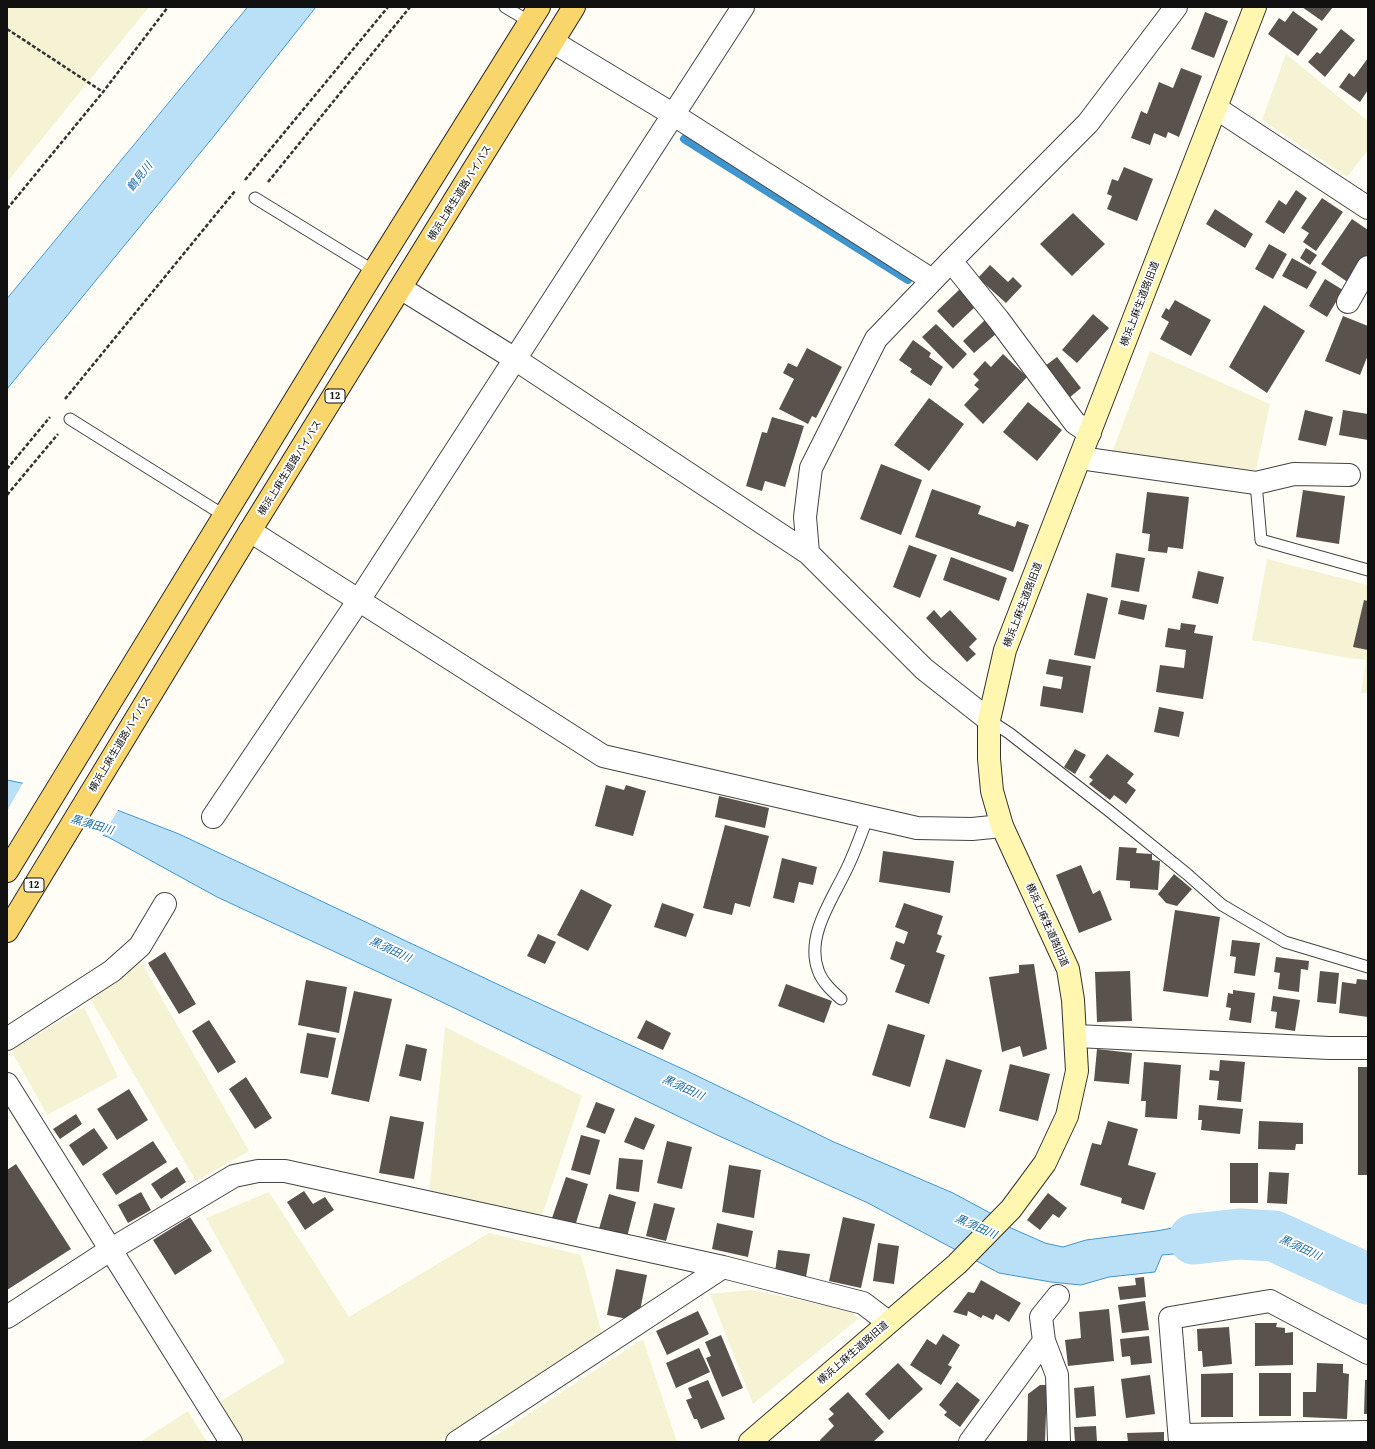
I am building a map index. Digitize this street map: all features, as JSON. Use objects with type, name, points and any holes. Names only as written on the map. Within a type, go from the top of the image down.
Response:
[{"type":"main road","name":"横浜上麻生道路バイパス","points":[[7,931],[62,838],[250,531],[402,289],[574,7]]},
{"type":"main road","points":[[7,871],[374,271],[534,15]]},
{"type":"street","points":[[214,817],[359,600],[743,7]]},
{"type":"street","name":"横浜上麻生道路旧道","points":[[750,1442],[957,1264],[1011,1209],[1045,1163],[1067,1116],[1077,1071],[1073,1000],[1068,969],[1002,826],[992,791],[989,759],[989,720],[1005,650],[1255,7]]},
{"type":"street","points":[[808,553],[805,517],[811,468],[876,339],[932,280],[1088,123],[1167,10]]},
{"type":"street","points":[[553,42],[674,115],[932,280]]},
{"type":"street","points":[[1216,108],[1368,208]]},
{"type":"street","points":[[951,261],[998,318],[1075,423],[1090,433]]},
{"type":"street","points":[[1348,302],[1368,267]]},
{"type":"street","points":[[402,289],[515,359],[808,553],[924,669],[989,720]]},
{"type":"street","points":[[1080,458],[1256,483],[1294,474],[1348,475]]},
{"type":"street","points":[[250,531],[603,756],[917,828],[972,829],[1002,826]]},
{"type":"street","points":[[7,1038],[112,971],[140,946],[165,904]]},
{"type":"street","points":[[1076,1036],[1329,1048],[1368,1048]]},
{"type":"street","points":[[7,1084],[231,1442]]},
{"type":"street","points":[[7,1317],[110,1250],[234,1176],[258,1171],[285,1171],[723,1267],[863,1303],[888,1322]]},
{"type":"street","points":[[457,1442],[723,1267]]},
{"type":"street","points":[[1058,1296],[1041,1317],[1044,1341],[1058,1375],[1060,1442]]},
{"type":"street","points":[[1368,1353],[1364,1353],[1270,1301],[1170,1318],[1180,1438],[1368,1432]]},
{"type":"street","points":[[970,1442],[1044,1341]]},
{"type":"lane","points":[[505,7],[534,15]]},
{"type":"lane","points":[[255,198],[374,271]]},
{"type":"lane","points":[[70,419],[225,516]]},
{"type":"lane","points":[[1256,483],[1261,540],[1368,570]]},
{"type":"lane","points":[[989,720],[1009,733],[1101,805],[1187,874],[1222,905],[1285,942],[1368,967]]},
{"type":"lane","points":[[841,999],[828,987],[818,970],[815,946],[824,914],[849,865],[868,816]]},
{"type":"path","points":[[7,209],[103,92],[168,7]]},
{"type":"path","points":[[243,182],[388,7]]},
{"type":"path","points":[[255,198],[410,7]]},
{"type":"path","points":[[7,29],[103,92]]},
{"type":"path","points":[[60,406],[238,188]]},
{"type":"path","points":[[7,469],[55,412]]},
{"type":"path","points":[[7,495],[70,419]]},
{"type":"shaded area","points":[[7,7],[149,7],[7,182]]},
{"type":"shaded area","points":[[1286,54],[1368,121],[1368,150],[1347,177],[1262,120]]},
{"type":"shaded area","points":[[1150,351],[1270,404],[1256,470],[1112,453]]},
{"type":"shaded area","points":[[1267,559],[1368,585],[1368,693],[1361,693],[1366,660],[1252,640]]},
{"type":"shaded area","points":[[141,962],[249,1151],[196,1181],[89,997]]},
{"type":"shaded area","points":[[84,1007],[118,1077],[47,1115],[11,1050]]},
{"type":"shaded area","points":[[445,1027],[582,1096],[541,1218],[429,1193]]},
{"type":"shaded area","points":[[269,1192],[349,1317],[489,1233],[581,1255],[603,1338],[438,1442],[240,1442],[214,1405],[285,1362],[206,1218]]},
{"type":"shaded area","points":[[752,1290],[852,1311],[858,1319],[753,1404],[710,1294]]},
{"type":"shaded area","points":[[643,1339],[677,1442],[486,1442]]},
{"type":"shaded area","points":[[188,1411],[207,1442],[140,1442]]},
{"type":"water","name":"鶴見川","points":[[248,7],[316,7],[214,136],[7,389],[7,299]]},
{"type":"water","points":[[7,780],[76,794],[179,834],[512,991],[685,1070],[834,1142],[953,1193],[992,1214],[1011,1228],[1045,1243],[1063,1247],[1086,1240],[1156,1231],[1205,1222],[1265,1223],[1264,1246],[1162,1255],[1155,1272],[1109,1277],[1081,1285],[1051,1282],[999,1273],[868,1203],[717,1135],[419,991],[217,897],[108,837],[63,822],[7,809]]},
{"type":"pier","points":[[24,781],[76,792],[119,808],[102,837],[63,824],[7,811]]},
{"type":"building","points":[[1302,7],[1333,7],[1322,21]]},
{"type":"building","points":[[1293,11],[1318,29],[1298,56],[1268,34],[1279,18],[1285,22]]},
{"type":"building","points":[[1205,12],[1228,21],[1214,58],[1191,49]]},
{"type":"building","points":[[1341,29],[1355,40],[1325,77],[1308,62],[1317,52],[1320,54]]},
{"type":"building","points":[[1368,58],[1368,90],[1360,102],[1339,87],[1349,73],[1354,77]]},
{"type":"building","points":[[1181,68],[1202,76],[1179,137],[1168,132],[1166,138],[1154,133],[1150,145],[1131,138],[1141,111],[1147,114],[1159,82],[1173,88]]},
{"type":"building","points":[[1124,167],[1153,179],[1137,221],[1107,209],[1112,196],[1107,194],[1112,179],[1118,181]]},
{"type":"building","points":[[1296,190],[1307,198],[1284,234],[1265,222],[1279,200],[1286,205]]},
{"type":"building","points":[[1322,198],[1343,212],[1316,251],[1303,242],[1309,233],[1301,228]]},
{"type":"building","points":[[1215,209],[1253,234],[1245,248],[1206,224]]},
{"type":"building","points":[[1073,213],[1105,244],[1072,276],[1040,244]]},
{"type":"building","points":[[1352,219],[1368,230],[1368,254],[1349,283],[1321,264]]},
{"type":"building","points":[[1269,244],[1287,254],[1273,279],[1255,269]]},
{"type":"building","points":[[1306,248],[1317,255],[1310,265],[1300,258]]},
{"type":"building","points":[[1292,258],[1317,272],[1307,289],[1282,276]]},
{"type":"building","points":[[990,265],[1008,282],[1013,277],[1022,286],[1006,303],[978,278]]},
{"type":"building","points":[[1325,279],[1343,290],[1327,317],[1309,306]]},
{"type":"building","points":[[960,289],[976,306],[953,328],[937,311]]},
{"type":"building","points":[[1175,300],[1211,320],[1191,356],[1160,339],[1169,322],[1161,317],[1166,308],[1169,310]]},
{"type":"building","points":[[1264,305],[1305,331],[1267,393],[1229,367]]},
{"type":"building","points":[[1093,314],[1109,328],[1077,363],[1062,350]]},
{"type":"building","points":[[1343,316],[1368,326],[1368,355],[1360,375],[1325,361]]},
{"type":"building","points":[[985,320],[997,333],[974,353],[963,341]]},
{"type":"building","points":[[936,324],[967,354],[953,369],[922,337]]},
{"type":"building","points":[[913,340],[931,353],[929,357],[943,367],[931,386],[910,372],[912,369],[899,360]]},
{"type":"building","points":[[807,348],[842,367],[816,418],[812,416],[808,424],[779,409],[794,379],[783,373],[788,363],[797,367]]},
{"type":"building","points":[[1003,354],[1027,377],[983,424],[964,405],[979,389],[974,385],[979,380],[973,374],[985,361],[991,367]]},
{"type":"building","points":[[1057,357],[1081,388],[1069,398],[1045,366]]},
{"type":"building","points":[[929,398],[964,424],[929,471],[894,445]]},
{"type":"building","points":[[1028,402],[1062,430],[1037,461],[1003,432]]},
{"type":"building","points":[[1305,410],[1333,417],[1326,446],[1298,440]]},
{"type":"building","points":[[1343,410],[1368,414],[1368,440],[1339,435]]},
{"type":"building","points":[[772,417],[804,426],[785,487],[765,481],[762,491],[746,486],[762,432],[767,433]]},
{"type":"building","points":[[881,464],[922,480],[901,535],[860,519]]},
{"type":"building","points":[[932,489],[981,506],[978,514],[1015,527],[1017,521],[1029,525],[1013,572],[915,537]]},
{"type":"building","points":[[1303,490],[1345,496],[1339,544],[1296,537]]},
{"type":"building","points":[[1147,492],[1189,497],[1183,549],[1168,547],[1167,553],[1148,551],[1150,534],[1142,533]]},
{"type":"building","points":[[909,545],[937,555],[920,598],[893,587]]},
{"type":"building","points":[[1116,553],[1145,558],[1139,592],[1111,587]]},
{"type":"building","points":[[951,557],[1007,578],[999,601],[943,580]]},
{"type":"building","points":[[1198,571],[1224,577],[1218,604],[1192,598]]},
{"type":"building","points":[[1087,593],[1108,598],[1095,659],[1074,655]]},
{"type":"building","points":[[1121,600],[1147,605],[1144,620],[1118,614]]},
{"type":"building","points":[[1364,600],[1368,601],[1368,650],[1353,647]]},
{"type":"building","points":[[934,610],[941,618],[950,610],[977,639],[969,647],[976,654],[967,662],[926,618]]},
{"type":"building","points":[[1181,623],[1196,625],[1194,633],[1213,636],[1203,699],[1156,692],[1160,665],[1184,668],[1186,650],[1165,647],[1168,628],[1180,630]]},
{"type":"building","points":[[1049,659],[1091,666],[1083,713],[1040,706],[1043,686],[1061,689],[1063,677],[1046,674]]},
{"type":"building","points":[[1159,707],[1184,712],[1179,737],[1154,732]]},
{"type":"building","points":[[1075,749],[1086,755],[1075,774],[1064,767]]},
{"type":"building","points":[[1107,754],[1134,774],[1127,783],[1136,790],[1126,804],[1114,795],[1110,800],[1089,784],[1093,780],[1089,777]]},
{"type":"building","points":[[606,785],[624,790],[626,785],[646,791],[633,836],[595,826]]},
{"type":"building","points":[[719,796],[769,808],[765,828],[715,817]]},
{"type":"building","points":[[725,825],[769,836],[750,907],[735,903],[732,915],[703,908]]},
{"type":"building","points":[[1119,847],[1137,848],[1136,853],[1152,854],[1152,860],[1160,861],[1158,890],[1130,888],[1130,881],[1116,880]]},
{"type":"building","points":[[883,851],[954,861],[950,893],[879,882]]},
{"type":"building","points":[[782,858],[817,867],[813,885],[799,882],[794,903],[773,898]]},
{"type":"building","points":[[1081,865],[1093,894],[1100,890],[1112,920],[1079,933],[1056,875]]},
{"type":"building","points":[[1174,874],[1192,889],[1177,906],[1166,903],[1158,894]]},
{"type":"building","points":[[581,889],[612,905],[588,951],[557,935]]},
{"type":"building","points":[[662,903],[694,914],[686,937],[654,927]]},
{"type":"building","points":[[904,903],[943,916],[937,934],[942,936],[936,952],[945,955],[929,1004],[895,992],[905,965],[890,959],[896,941],[904,944],[908,932],[895,927]]},
{"type":"building","points":[[1175,910],[1220,917],[1208,997],[1163,991]]},
{"type":"building","points":[[538,934],[556,942],[545,964],[527,956]]},
{"type":"building","points":[[1232,940],[1260,943],[1255,976],[1234,973],[1236,957],[1230,956]]},
{"type":"building","points":[[165,952],[196,1004],[179,1014],[148,963]]},
{"type":"building","points":[[1276,957],[1309,961],[1308,970],[1301,969],[1299,992],[1278,989],[1280,973],[1274,972]]},
{"type":"building","points":[[1034,964],[1047,1049],[1023,1057],[1020,1046],[1002,1052],[989,977],[1019,973],[1019,965]]},
{"type":"building","points":[[1130,971],[1132,1021],[1097,1022],[1095,972]]},
{"type":"building","points":[[1320,971],[1339,973],[1336,1004],[1317,1002]]},
{"type":"building","points":[[1357,979],[1368,980],[1368,1017],[1339,1013],[1342,982],[1356,984]]},
{"type":"building","points":[[306,980],[347,987],[339,1033],[298,1025]]},
{"type":"building","points":[[786,984],[832,1001],[824,1023],[778,1006]]},
{"type":"building","points":[[1233,990],[1255,993],[1251,1023],[1229,1020],[1231,1008],[1226,1007],[1228,993],[1233,994]]},
{"type":"building","points":[[354,991],[392,999],[369,1102],[331,1094]]},
{"type":"building","points":[[1273,996],[1300,1000],[1295,1031],[1275,1028],[1277,1012],[1271,1011]]},
{"type":"building","points":[[209,1020],[236,1062],[218,1073],[192,1031]]},
{"type":"building","points":[[646,1020],[671,1033],[663,1050],[637,1038]]},
{"type":"building","points":[[888,1024],[925,1035],[910,1087],[872,1075]]},
{"type":"building","points":[[307,1033],[336,1038],[328,1078],[300,1073]]},
{"type":"building","points":[[406,1044],[427,1049],[421,1081],[399,1076]]},
{"type":"building","points":[[1097,1049],[1132,1053],[1129,1084],[1094,1081]]},
{"type":"building","points":[[946,1059],[982,1070],[965,1128],[929,1118]]},
{"type":"building","points":[[1220,1060],[1245,1062],[1241,1102],[1217,1100],[1219,1081],[1209,1080],[1210,1070],[1219,1071]]},
{"type":"building","points":[[1144,1062],[1181,1065],[1177,1119],[1145,1117],[1146,1101],[1141,1101]]},
{"type":"building","points":[[1010,1064],[1050,1074],[1038,1121],[999,1111]]},
{"type":"building","points":[[1358,1067],[1368,1067],[1368,1175],[1358,1175]]},
{"type":"building","points":[[246,1077],[272,1118],[255,1129],[229,1089]]},
{"type":"building","points":[[129,1089],[148,1120],[117,1140],[97,1109]]},
{"type":"building","points":[[596,1102],[615,1109],[605,1134],[586,1127]]},
{"type":"building","points":[[1199,1105],[1243,1109],[1240,1134],[1201,1130],[1202,1120],[1198,1120]]},
{"type":"building","points":[[76,1114],[82,1124],[60,1139],[53,1129]]},
{"type":"building","points":[[390,1116],[424,1122],[414,1179],[379,1173]]},
{"type":"building","points":[[635,1117],[655,1125],[644,1150],[624,1142]]},
{"type":"building","points":[[1108,1121],[1138,1129],[1128,1165],[1156,1173],[1144,1210],[1121,1203],[1122,1198],[1080,1185],[1092,1143],[1101,1145]]},
{"type":"building","points":[[1259,1121],[1303,1123],[1303,1144],[1296,1144],[1295,1150],[1258,1149]]},
{"type":"building","points":[[94,1128],[108,1148],[83,1166],[69,1145]]},
{"type":"building","points":[[581,1135],[600,1140],[590,1175],[571,1170]]},
{"type":"building","points":[[153,1141],[167,1162],[116,1195],[102,1174]]},
{"type":"building","points":[[667,1141],[692,1147],[682,1189],[657,1183]]},
{"type":"building","points":[[619,1158],[643,1160],[639,1192],[616,1189]]},
{"type":"building","points":[[1230,1163],[1258,1163],[1258,1203],[1230,1203]]},
{"type":"building","points":[[16,1164],[71,1249],[7,1290],[7,1170]]},
{"type":"building","points":[[729,1165],[761,1170],[754,1218],[722,1212]]},
{"type":"building","points":[[177,1167],[186,1182],[161,1199],[151,1184]]},
{"type":"building","points":[[1269,1172],[1289,1173],[1287,1204],[1267,1203]]},
{"type":"building","points":[[566,1177],[588,1184],[575,1226],[552,1218]]},
{"type":"building","points":[[304,1191],[313,1204],[325,1197],[334,1210],[305,1230],[287,1202]]},
{"type":"building","points":[[141,1192],[151,1210],[128,1223],[118,1205]]},
{"type":"building","points":[[1048,1193],[1067,1208],[1059,1218],[1053,1214],[1040,1230],[1027,1220]]},
{"type":"building","points":[[609,1194],[636,1202],[627,1237],[599,1229]]},
{"type":"building","points":[[654,1203],[675,1208],[666,1241],[646,1236]]},
{"type":"building","points":[[190,1217],[212,1251],[175,1275],[153,1240]]},
{"type":"building","points":[[843,1217],[875,1224],[861,1288],[829,1281]]},
{"type":"building","points":[[717,1223],[753,1231],[748,1257],[712,1249]]},
{"type":"building","points":[[878,1243],[899,1246],[894,1284],[873,1281]]},
{"type":"building","points":[[778,1250],[810,1254],[806,1277],[775,1272]]},
{"type":"building","points":[[616,1269],[647,1275],[638,1321],[607,1315]]},
{"type":"building","points":[[1144,1277],[1146,1297],[1120,1300],[1118,1287],[1136,1285],[1135,1278]]},
{"type":"building","points":[[981,1280],[1021,1303],[1009,1322],[996,1314],[993,1320],[983,1315],[981,1318],[968,1311],[967,1316],[953,1312],[968,1292],[974,1293]]},
{"type":"building","points":[[1145,1301],[1149,1330],[1122,1333],[1118,1305]]},
{"type":"building","points":[[1109,1309],[1114,1361],[1068,1366],[1065,1340],[1081,1338],[1079,1312]]},
{"type":"building","points":[[698,1311],[709,1334],[667,1355],[656,1331]]},
{"type":"building","points":[[1255,1323],[1277,1323],[1276,1327],[1285,1328],[1285,1333],[1293,1332],[1293,1365],[1255,1366]]},
{"type":"building","points":[[1229,1327],[1232,1364],[1203,1367],[1202,1351],[1198,1351],[1197,1329]]},
{"type":"building","points":[[943,1334],[960,1345],[948,1365],[952,1367],[941,1385],[910,1365],[927,1339],[936,1345]]},
{"type":"building","points":[[721,1335],[743,1388],[722,1397],[706,1358],[711,1356],[705,1342]]},
{"type":"building","points":[[1149,1336],[1152,1363],[1131,1365],[1130,1356],[1122,1357],[1120,1339]]},
{"type":"building","points":[[699,1348],[710,1372],[676,1388],[666,1363]]},
{"type":"building","points":[[898,1363],[923,1389],[889,1420],[865,1394]]},
{"type":"building","points":[[1317,1363],[1343,1364],[1343,1373],[1349,1374],[1347,1419],[1303,1417],[1303,1392],[1316,1392]]},
{"type":"building","points":[[1233,1373],[1233,1417],[1201,1417],[1201,1374]]},
{"type":"building","points":[[1259,1373],[1291,1373],[1291,1416],[1259,1416]]},
{"type":"building","points":[[1150,1375],[1155,1414],[1126,1418],[1121,1379]]},
{"type":"building","points":[[708,1380],[725,1419],[701,1429],[697,1419],[694,1419],[686,1400],[692,1398],[688,1388]]},
{"type":"building","points":[[1365,1380],[1368,1380],[1368,1414],[1364,1414]]},
{"type":"building","points":[[957,1382],[980,1400],[960,1427],[944,1415],[947,1412],[939,1405]]},
{"type":"building","points":[[1040,1385],[1047,1385],[1045,1442],[1027,1442],[1028,1394]]},
{"type":"building","points":[[1094,1386],[1096,1416],[1076,1418],[1074,1388]]},
{"type":"building","points":[[848,1392],[884,1432],[873,1442],[821,1442],[820,1440],[834,1426],[828,1419],[834,1414],[829,1409]]},
{"type":"building","points":[[1096,1426],[1097,1442],[1075,1442],[1074,1427]]},
{"type":"building","points":[[1164,1432],[1164,1442],[1128,1442],[1127,1433]]},
{"type":"waterway","points":[[684,139],[908,280]]},
{"type":"waterway","name":"黒須田川","points":[[1194,1239],[1239,1234],[1274,1236],[1368,1279]]}]
